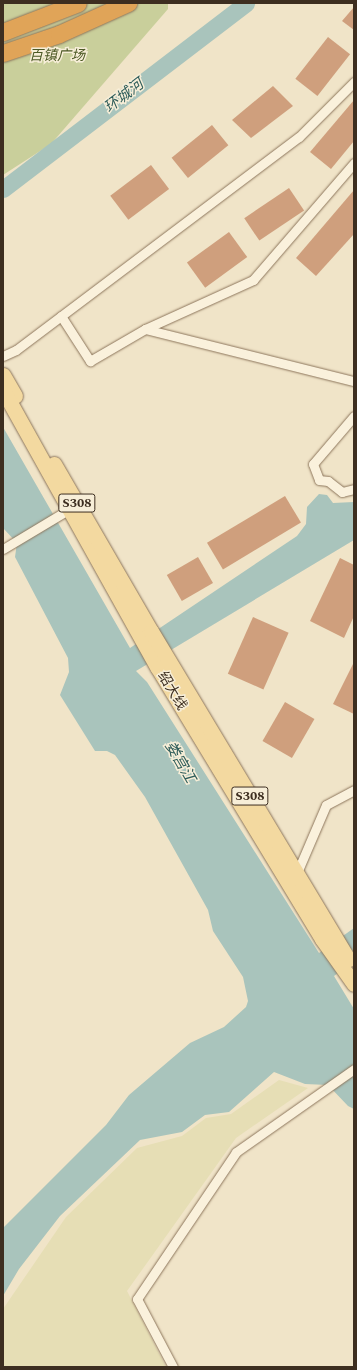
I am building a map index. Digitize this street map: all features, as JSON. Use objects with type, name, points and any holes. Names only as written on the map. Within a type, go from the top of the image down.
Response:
[{"type":"highway","points":[[3,32],[78,3]]},
{"type":"highway","points":[[3,53],[59,34],[128,3]]},
{"type":"main road","name":"绍大线","points":[[3,375],[163,664],[326,936],[351,975]]},
{"type":"main road","name":"绍大线","points":[[3,390],[68,510],[146,634]]},
{"type":"main road","name":"绍大线","points":[[163,664],[296,875],[326,936]]},
{"type":"street","points":[[3,356],[16,350],[299,137],[354,82]]},
{"type":"street","points":[[61,316],[90,360],[145,329],[253,280],[354,163]]},
{"type":"street","points":[[145,329],[354,381]]},
{"type":"street","points":[[354,416],[313,464],[319,480],[328,481],[342,492],[354,489]]},
{"type":"street","points":[[4,549],[68,510]]},
{"type":"street","points":[[296,875],[326,805],[354,790]]},
{"type":"street","points":[[173,1367],[137,1299],[236,1152],[311,1096],[354,1068]]},
{"type":"shaded area","points":[[279,1080],[308,1088],[236,1138],[127,1291],[166,1367],[3,1367],[3,1309],[66,1217],[137,1148],[182,1136],[206,1118],[231,1114]]},
{"type":"green space","name":"百镇广场","points":[[3,3],[168,3],[168,9],[51,144],[3,175]]},
{"type":"water","name":"娄宫江","points":[[3,427],[130,648],[297,536],[306,524],[307,507],[319,494],[327,495],[333,503],[354,502],[354,540],[136,671],[147,682],[319,953],[354,928],[354,961],[334,976],[354,1009],[354,1109],[348,1106],[328,1085],[305,1084],[274,1072],[229,1112],[205,1115],[182,1132],[140,1140],[60,1216],[19,1269],[3,1296],[3,1228],[106,1125],[129,1095],[190,1043],[224,1027],[246,1007],[248,1001],[243,977],[213,931],[208,910],[145,797],[115,755],[107,751],[95,751],[60,695],[69,672],[68,658],[15,557],[17,543],[3,528]]},
{"type":"building","points":[[354,7],[354,30],[342,21]]},
{"type":"building","points":[[328,37],[350,54],[317,96],[295,79]]},
{"type":"building","points":[[273,86],[293,106],[251,138],[232,120]]},
{"type":"building","points":[[354,100],[354,141],[331,169],[310,152]]},
{"type":"building","points":[[212,125],[228,145],[188,178],[172,158]]},
{"type":"building","points":[[151,165],[169,189],[128,220],[110,196]]},
{"type":"building","points":[[289,188],[304,210],[259,241],[244,218]]},
{"type":"building","points":[[354,190],[354,234],[316,276],[296,258]]},
{"type":"building","points":[[229,232],[247,257],[205,288],[187,263]]},
{"type":"building","points":[[285,496],[301,523],[223,569],[207,543]]},
{"type":"building","points":[[198,557],[213,583],[182,601],[167,575]]},
{"type":"building","points":[[340,558],[354,565],[354,616],[344,638],[310,621]]},
{"type":"building","points":[[253,617],[289,633],[263,690],[228,674]]},
{"type":"building","points":[[354,662],[354,714],[333,704]]},
{"type":"building","points":[[285,702],[314,719],[292,758],[262,741]]},
{"type":"waterway","name":"环城河","points":[[3,189],[246,3]]}]
